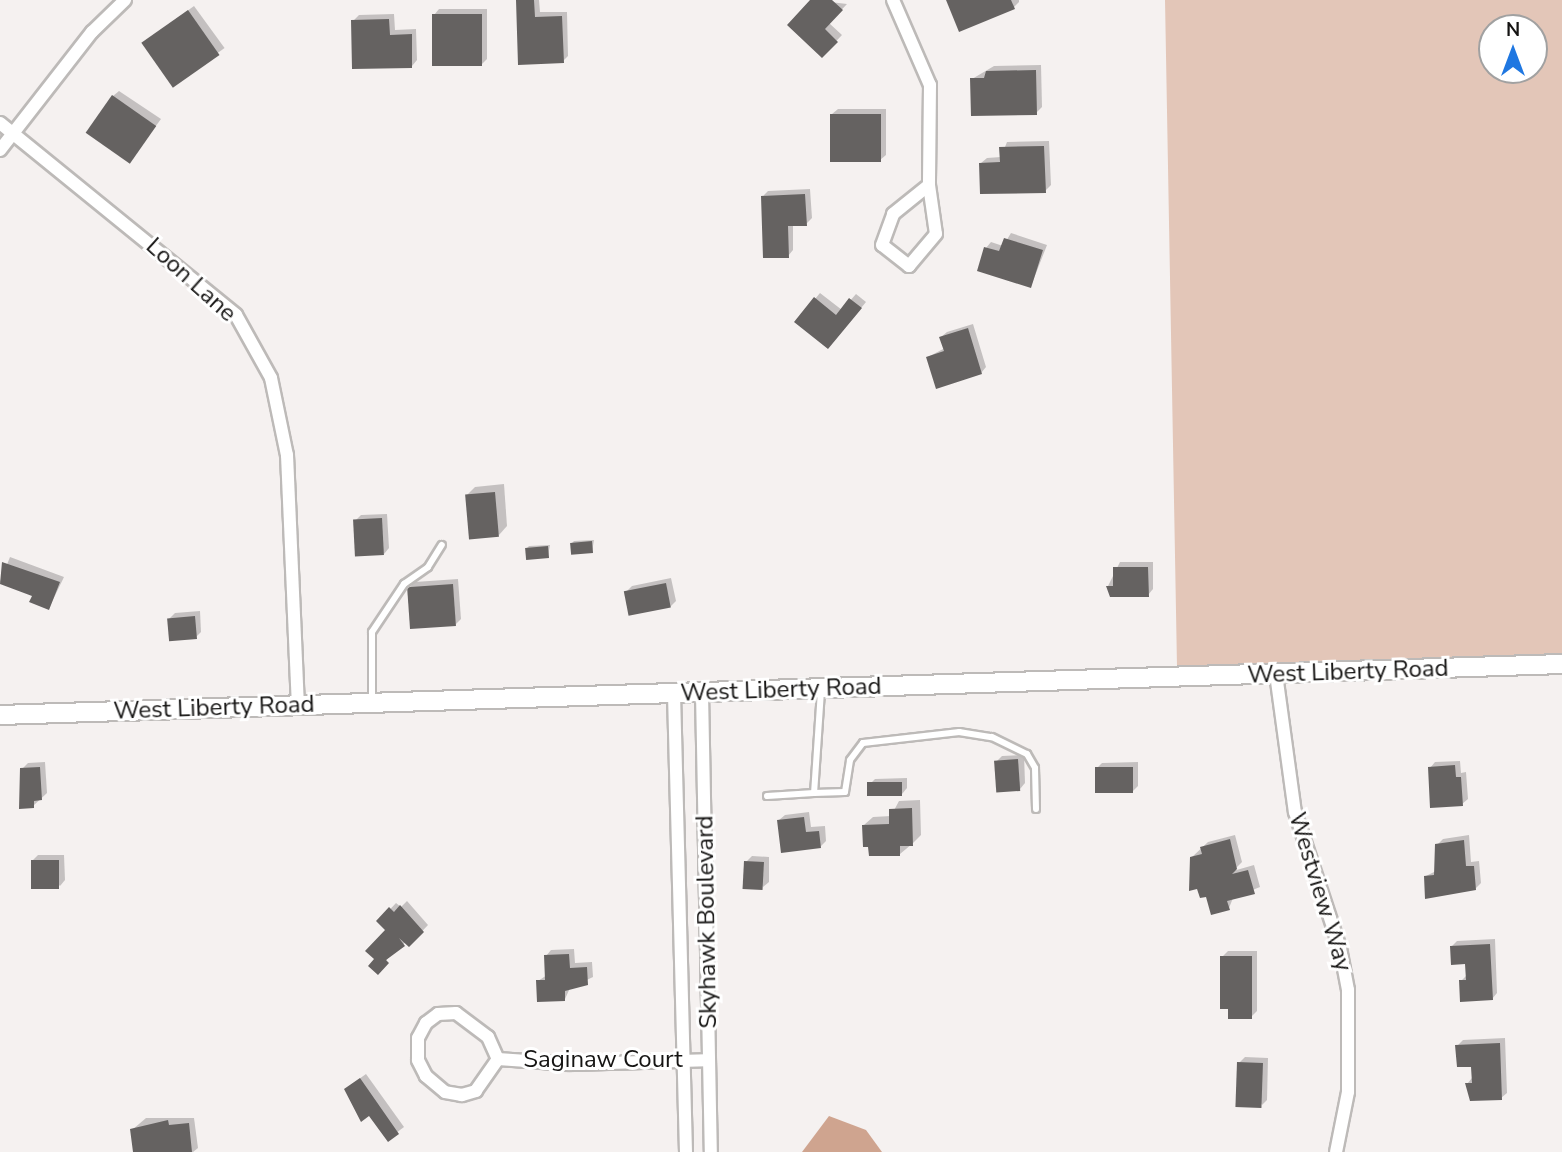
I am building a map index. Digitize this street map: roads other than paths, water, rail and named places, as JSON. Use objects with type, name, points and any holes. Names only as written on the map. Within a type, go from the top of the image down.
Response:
[{"type":"main road","name":"West Liberty Road","points":[[0,715],[1562,664]]},
{"type":"street","points":[[0,150],[92,32],[124,0]]},
{"type":"street","points":[[893,0],[930,85],[929,185],[936,234],[909,266],[882,245],[892,214],[929,185]]},
{"type":"street","name":"Loon Lane","points":[[0,123],[236,315],[271,378],[287,455],[298,705]]},
{"type":"street","name":"Westview Way","points":[[1276,674],[1295,812],[1340,947],[1348,990],[1348,1092],[1336,1152]]},
{"type":"street","name":"Skyhawk Boulevard","points":[[702,693],[711,1152]]},
{"type":"street","name":"Skyhawk Boulevard","points":[[674,694],[686,1152]]},
{"type":"street","points":[[456,1013],[488,1037],[498,1059],[476,1091],[462,1095],[445,1092],[426,1076],[418,1060],[418,1038],[438,1014],[456,1013]]},
{"type":"street","name":"Saginaw Court","points":[[498,1059],[570,1064],[709,1060]]},
{"type":"lane","points":[[372,702],[372,632],[404,584],[428,567],[442,545]]},
{"type":"lane","points":[[814,793],[821,689]]},
{"type":"lane","points":[[767,796],[845,792],[850,760],[863,743],[959,732],[992,737],[1027,754],[1035,768],[1036,809]]}]
